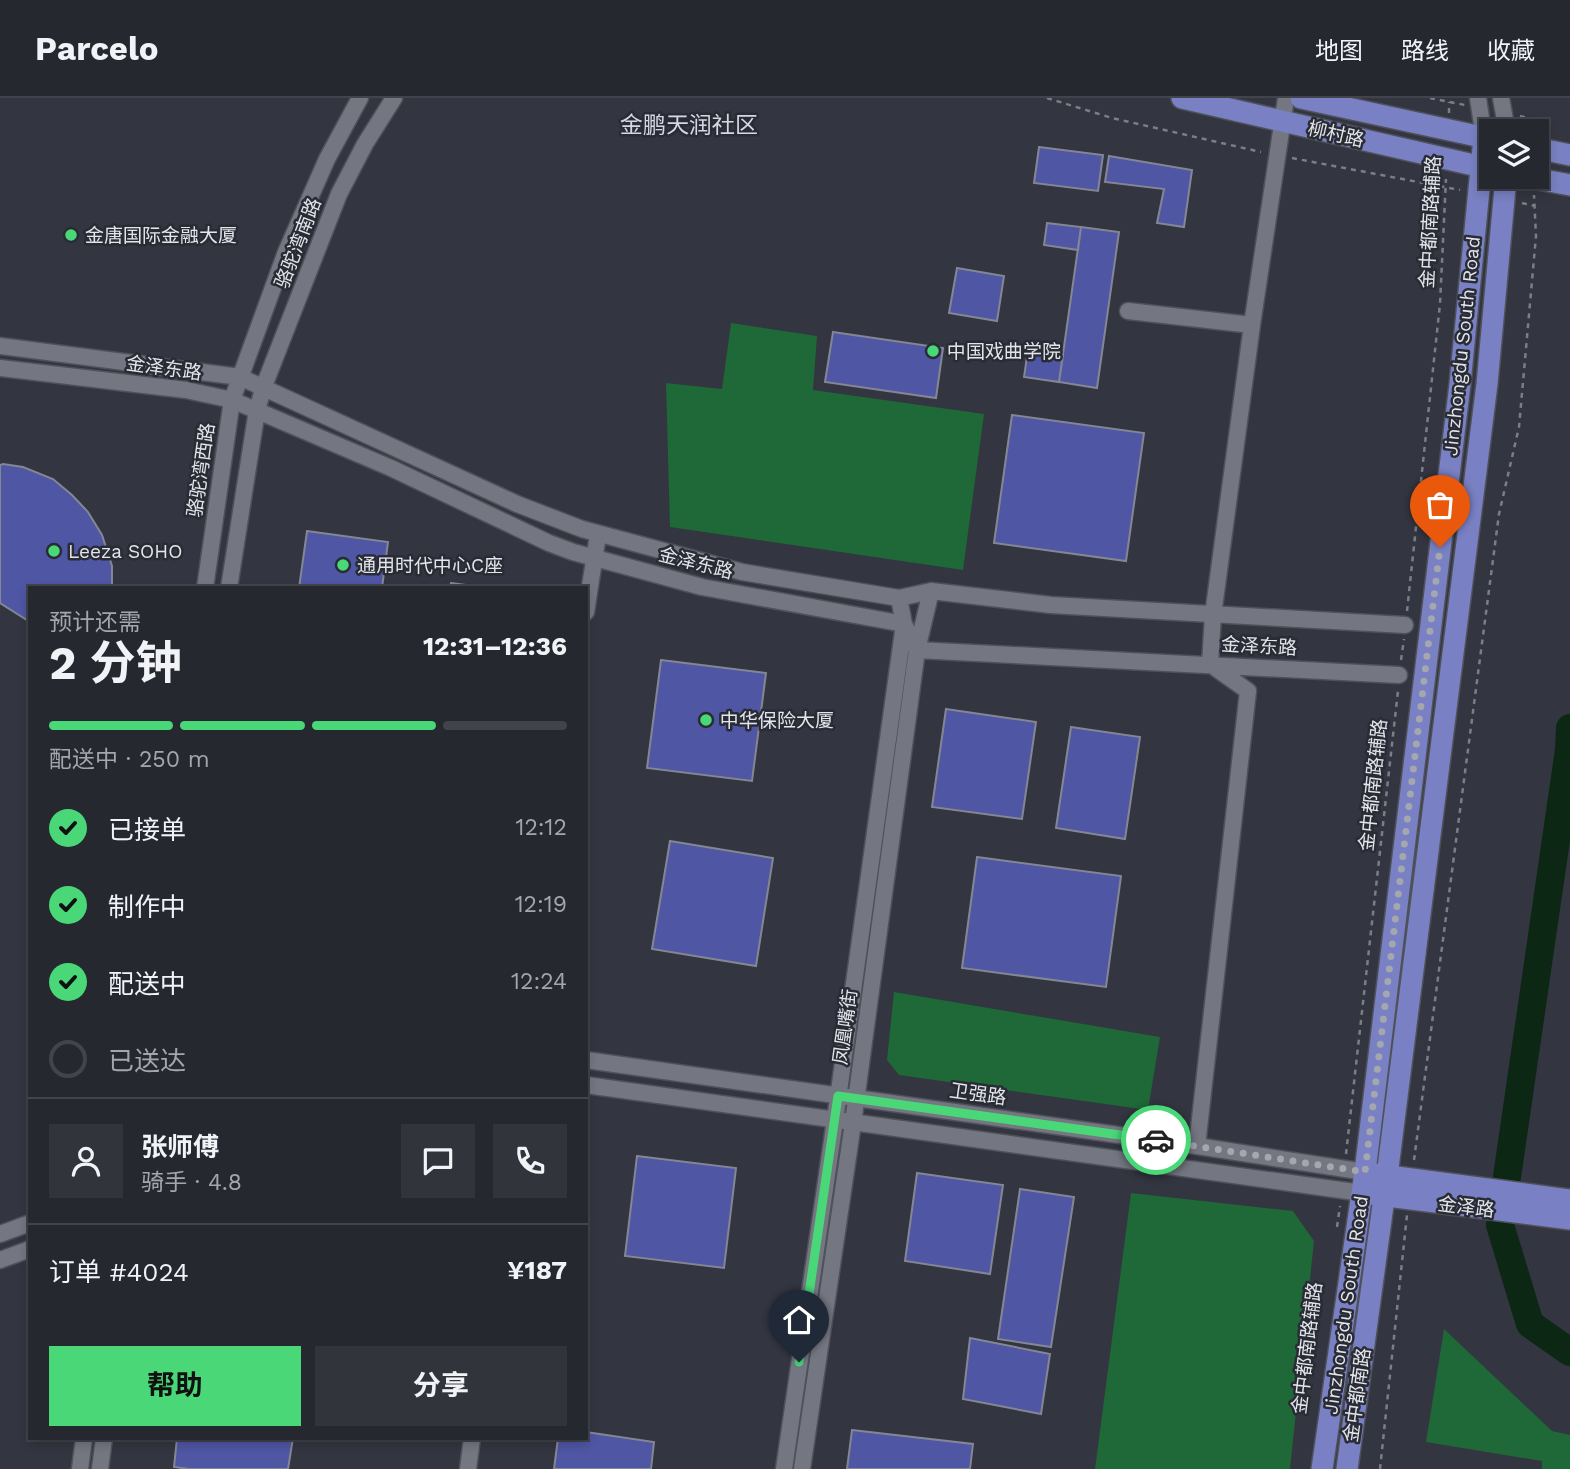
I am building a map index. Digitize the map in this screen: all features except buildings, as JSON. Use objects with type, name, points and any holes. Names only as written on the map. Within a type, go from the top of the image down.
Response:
[{"type":"main road","name":"柳村路","points":[[1182,98],[1479,166]]},
{"type":"main road","points":[[1301,98],[1479,136]]},
{"type":"main road","name":"Jinzhongdu South Road","points":[[1322,1469],[1353,1181],[1483,189]]},
{"type":"main road","name":"Jinzhongdu South Road","points":[[1386,1186],[1487,384],[1505,189]]},
{"type":"main road","name":"金泽路","points":[[1353,1181],[1564,1209]]},
{"type":"main road","name":"金中都南路","points":[[1347,1469],[1386,1186]]},
{"type":"street","name":"骆驼湾南路","points":[[232,400],[286,252],[327,159],[360,98]]},
{"type":"street","name":"骆驼湾南路","points":[[257,410],[339,194],[365,144],[394,98]]},
{"type":"street","points":[[1197,1146],[1248,691],[1210,664],[1213,615],[1286,98]]},
{"type":"street","name":"Jinzhongdu South Road","points":[[1478,98],[1483,119]]},
{"type":"street","points":[[1501,98],[1505,119]]},
{"type":"street","points":[[1128,311],[1252,326]]},
{"type":"street","name":"金泽东路","points":[[0,346],[240,377],[517,503],[598,535],[742,572],[899,598],[931,591],[1051,605],[1405,625]]},
{"type":"street","name":"金泽东路","points":[[0,368],[186,390],[232,400],[390,468],[549,543],[594,558],[734,594],[904,624]]},
{"type":"street","name":"骆驼湾西路","points":[[205,586],[232,400]]},
{"type":"street","points":[[229,586],[257,410]]},
{"type":"street","points":[[588,598],[598,535]]},
{"type":"street","name":"凤凰嘴街","points":[[802,1469],[853,1123],[917,650],[931,591]]},
{"type":"street","name":"凤凰嘴街","points":[[783,1469],[904,624],[899,598]]},
{"type":"street","points":[[904,624],[917,650]]},
{"type":"street","name":"金泽东路","points":[[917,650],[1399,675]]},
{"type":"street","name":"卫强路","points":[[588,1060],[1197,1146],[1353,1181]]},
{"type":"street","points":[[588,1085],[853,1123],[1353,1181]]},
{"type":"street","points":[[0,1234],[28,1224]]},
{"type":"street","points":[[0,1260],[28,1251]]},
{"type":"street","points":[[80,1469],[84,1440]]},
{"type":"street","points":[[100,1469],[104,1440]]},
{"type":"street","points":[[468,1469],[472,1440]]},
{"type":"path","name":"金中都南路辅路","points":[[1448,130],[1449,102]]},
{"type":"path","name":"金中都南路辅路","points":[[1337,1230],[1353,1181],[1399,675],[1440,304],[1447,158]]},
{"type":"path","points":[[1380,1469],[1411,1189],[1499,514],[1519,426],[1536,236],[1531,189]]},
{"type":"green space","points":[[731,323],[817,336],[813,390],[984,414],[963,570],[670,527],[666,383],[722,389]]},
{"type":"green space","points":[[894,992],[1160,1037],[1148,1110],[899,1075],[887,1060]]},
{"type":"green space","points":[[1131,1193],[1293,1211],[1314,1241],[1290,1469],[1095,1469]]},
{"type":"green space","points":[[1444,1329],[1552,1431],[1570,1435],[1570,1469],[1542,1469],[1542,1461],[1426,1442]]},
{"type":"waterway","points":[[1570,728],[1500,1225],[1530,1324],[1570,1352]]},
{"type":"way so far","points":[[1156,1140],[1365,1172],[1440,547]]},
{"type":"place","name":"金唐国际金融大厦","points":[[71,235]]},
{"type":"place","name":"中国戏曲学院","points":[[933,351]]},
{"type":"place","name":"Leeza SOHO","points":[[54,551]]},
{"type":"place","name":"通用时代中心C座","points":[[343,565]]},
{"type":"place","name":"中华保险大厦","points":[[706,720]]},
{"type":"district","name":"金鹏天润社区","points":[[689,125]]},
{"type":"route","points":[[799,1362],[838,1096],[1156,1140]]}]
